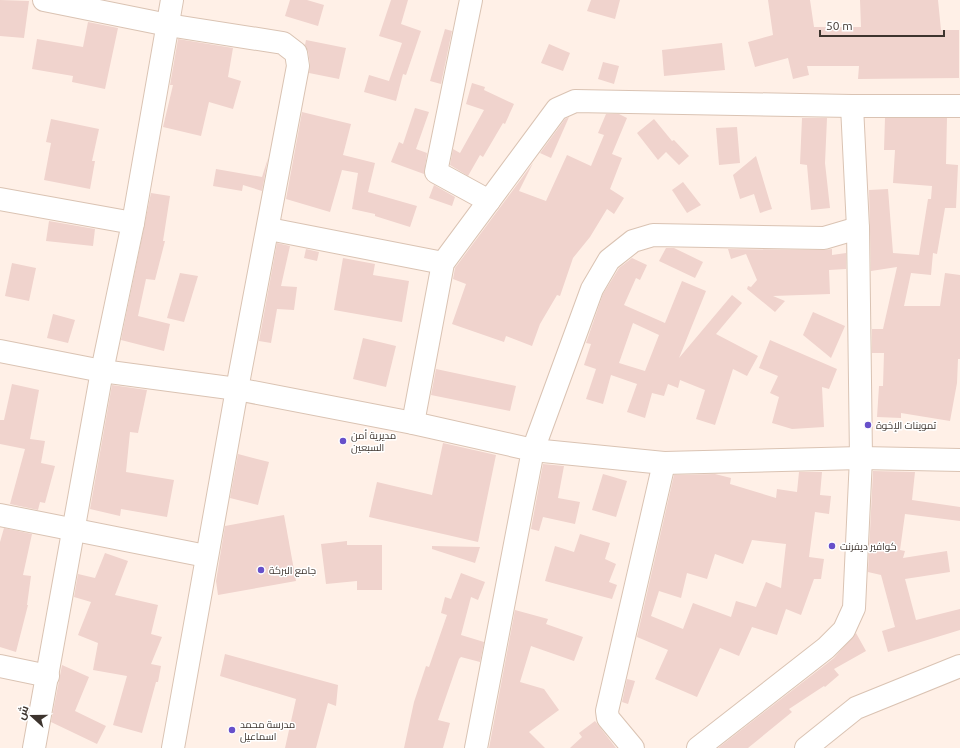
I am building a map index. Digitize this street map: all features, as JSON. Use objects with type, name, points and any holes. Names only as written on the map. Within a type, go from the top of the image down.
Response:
[{"type":"street","points":[[44,0],[168,25],[283,43],[296,53],[298,66],[269,229],[206,556],[173,748]]},
{"type":"street","points":[[34,748],[102,371],[133,223],[172,0]]},
{"type":"street","points":[[471,0],[436,172],[489,201]]},
{"type":"street","points":[[414,423],[443,263],[557,109],[575,101],[852,106],[960,106]]},
{"type":"street","points":[[698,748],[826,648],[844,630],[854,608],[861,458],[858,228],[852,106]]},
{"type":"street","points":[[0,199],[133,223]]},
{"type":"street","points":[[476,748],[533,450],[592,289],[609,260],[633,240],[653,236],[824,238],[858,228]]},
{"type":"street","points":[[269,229],[443,263]]},
{"type":"street","points":[[0,352],[102,371],[237,389],[414,423],[533,450],[664,463],[861,458],[960,460]]},
{"type":"street","points":[[632,748],[608,718],[607,711],[664,463]]},
{"type":"street","points":[[0,515],[206,556]]},
{"type":"street","points":[[0,666],[48,676]]},
{"type":"street","points":[[806,748],[856,708],[960,666]]},
{"type":"building","points":[[0,0],[29,1],[24,38],[0,36]]},
{"type":"building","points":[[290,0],[307,0],[324,5],[318,26],[285,16]]},
{"type":"building","points":[[391,0],[408,0],[401,24],[421,31],[406,75],[403,74],[396,101],[364,92],[369,75],[389,81],[402,43],[379,36]]},
{"type":"building","points":[[591,0],[620,0],[615,19],[587,11]]},
{"type":"building","points":[[768,0],[810,0],[814,27],[861,27],[860,0],[938,0],[941,30],[959,30],[959,78],[858,79],[859,66],[807,66],[809,75],[793,79],[788,58],[755,67],[748,42],[773,35]]},
{"type":"building","points":[[88,22],[118,28],[105,89],[72,82],[73,76],[32,69],[37,39],[83,47]]},
{"type":"building","points":[[445,29],[452,31],[441,84],[430,81]]},
{"type":"building","points":[[178,39],[233,48],[228,77],[241,81],[233,109],[209,102],[201,136],[163,127],[173,85],[170,85]]},
{"type":"building","points":[[306,40],[346,48],[339,79],[309,73],[310,64],[308,51],[305,45]]},
{"type":"building","points":[[722,43],[725,70],[664,76],[662,50]]},
{"type":"building","points":[[549,44],[570,53],[563,71],[541,63]]},
{"type":"building","points":[[603,62],[619,66],[614,84],[598,79]]},
{"type":"building","points":[[472,83],[485,87],[484,90],[514,104],[505,124],[503,123],[483,157],[480,155],[468,176],[450,165],[453,149],[460,153],[484,110],[466,104]]},
{"type":"building","points":[[415,108],[429,112],[416,149],[427,153],[424,174],[391,162],[399,142],[403,144]]},
{"type":"building","points":[[302,112],[351,124],[343,155],[375,163],[368,192],[417,206],[410,227],[375,216],[375,214],[352,209],[358,173],[342,170],[330,212],[286,199]]},
{"type":"building","points":[[606,114],[619,114],[627,118],[612,154],[622,158],[610,189],[624,198],[614,214],[607,209],[590,237],[573,258],[560,296],[557,295],[540,324],[532,346],[506,336],[504,342],[452,324],[466,284],[453,279],[455,268],[533,163],[519,191],[546,201],[567,155],[591,166],[604,135],[598,133]]},
{"type":"building","points":[[569,117],[551,158],[540,153],[565,119]]},
{"type":"building","points":[[802,118],[827,118],[825,163],[830,208],[811,210],[807,165],[800,164]]},
{"type":"building","points":[[885,118],[947,118],[946,164],[958,165],[956,208],[945,208],[937,254],[933,253],[931,275],[911,273],[904,306],[940,306],[945,273],[960,275],[960,359],[958,359],[957,383],[950,421],[901,413],[901,418],[877,417],[879,386],[883,386],[884,353],[872,353],[872,329],[883,329],[897,267],[871,271],[869,190],[888,189],[893,253],[919,255],[928,199],[931,199],[932,186],[893,183],[895,150],[884,150]]},
{"type":"building","points":[[51,119],[99,129],[92,161],[95,161],[90,189],[44,180],[51,143],[46,142]]},
{"type":"building","points":[[654,119],[672,141],[674,140],[689,156],[679,165],[666,152],[658,160],[637,133]]},
{"type":"building","points":[[737,127],[740,163],[719,165],[716,128]]},
{"type":"building","points":[[756,156],[772,209],[760,213],[754,194],[740,199],[733,175]]},
{"type":"building","points":[[268,158],[262,191],[243,185],[242,191],[213,186],[216,169],[262,177]]},
{"type":"building","points":[[683,182],[701,205],[687,213],[672,190]]},
{"type":"building","points":[[434,185],[455,197],[452,206],[429,198]]},
{"type":"building","points":[[151,193],[170,196],[163,241],[165,241],[155,280],[146,279],[138,316],[170,324],[164,351],[121,340]]},
{"type":"building","points":[[49,221],[95,229],[93,246],[46,241]]},
{"type":"building","points":[[277,243],[290,246],[281,286],[297,287],[294,310],[277,309],[271,343],[259,341]]},
{"type":"building","points":[[666,248],[674,248],[703,262],[695,278],[659,261]]},
{"type":"building","points":[[306,249],[319,252],[317,261],[304,258]]},
{"type":"building","points":[[728,249],[832,249],[832,255],[846,253],[846,269],[829,270],[830,294],[773,296],[785,301],[775,312],[747,289],[748,286],[751,287],[757,280],[746,254],[731,259]]},
{"type":"building","points":[[343,258],[375,264],[373,275],[409,281],[402,322],[334,310]]},
{"type":"building","points":[[632,258],[647,265],[640,280],[636,278],[624,305],[665,323],[682,281],[706,291],[679,358],[732,295],[742,303],[716,334],[758,356],[747,376],[733,369],[715,425],[696,419],[705,390],[680,380],[678,388],[668,384],[664,396],[652,393],[645,418],[627,412],[637,384],[611,375],[603,404],[586,399],[596,369],[584,365],[591,344],[586,343],[603,294],[619,268]],"holes":[[[633,323],[659,335],[645,371],[619,363]]]},
{"type":"building","points":[[12,263],[36,268],[29,301],[5,296]]},
{"type":"building","points":[[180,273],[198,276],[184,322],[167,318]]},
{"type":"building","points":[[813,312],[845,326],[831,358],[803,335]]},
{"type":"building","points":[[53,314],[75,320],[68,343],[47,338]]},
{"type":"building","points":[[363,338],[396,346],[386,387],[353,379]]},
{"type":"building","points":[[770,340],[837,369],[829,389],[822,387],[824,427],[792,429],[772,423],[779,397],[770,393],[778,376],[759,368]]},
{"type":"building","points":[[436,369],[516,386],[510,411],[431,395]]},
{"type":"building","points":[[12,384],[39,390],[30,439],[45,441],[41,463],[55,466],[45,503],[40,502],[38,510],[10,504],[25,449],[0,444],[0,420],[4,420]]},
{"type":"building","points":[[112,385],[147,390],[138,433],[130,432],[126,472],[174,480],[167,517],[121,509],[120,516],[90,509]]},
{"type":"building","points":[[443,443],[496,455],[478,542],[369,517],[377,482],[432,495]]},
{"type":"building","points":[[238,454],[269,462],[258,505],[230,498]]},
{"type":"building","points":[[543,464],[564,466],[558,498],[580,502],[575,524],[543,517],[539,531],[531,529]]},
{"type":"building","points":[[873,471],[915,472],[912,500],[960,507],[960,521],[905,514],[900,550],[905,551],[903,558],[947,551],[950,572],[905,579],[916,620],[960,609],[960,630],[888,652],[882,631],[895,627],[881,575],[868,572]]},
{"type":"building","points":[[799,472],[822,472],[820,495],[831,496],[829,514],[815,512],[809,557],[824,559],[821,579],[814,579],[801,615],[786,609],[777,635],[752,627],[739,656],[720,648],[697,697],[655,679],[668,650],[637,637],[674,475],[715,474],[731,478],[730,484],[776,498],[777,489],[797,492]],"holes":[[[752,540],[786,544],[781,588],[766,582],[756,607],[736,601],[731,617],[693,603],[683,629],[651,616],[659,591],[681,598],[687,573],[707,579],[715,554],[743,564]]]},
{"type":"building","points":[[603,474],[627,481],[616,517],[592,510]]},
{"type":"building","points":[[284,515],[296,581],[218,595],[216,581],[225,526]]},
{"type":"building","points":[[4,528],[32,534],[23,575],[31,576],[28,605],[16,652],[0,647],[0,542]]},
{"type":"building","points":[[580,534],[610,543],[605,559],[616,564],[609,582],[617,585],[612,599],[545,581],[555,546],[574,552]]},
{"type":"building","points":[[347,541],[347,545],[382,545],[382,590],[357,590],[357,581],[326,584],[321,544]]},
{"type":"building","points":[[432,546],[480,547],[475,563],[432,549]]},
{"type":"building","points":[[105,553],[128,561],[115,595],[158,605],[151,634],[162,637],[151,664],[161,666],[158,682],[156,682],[142,733],[113,725],[127,676],[93,670],[98,643],[78,635],[91,602],[74,597],[78,574],[95,578]]},
{"type":"building","points":[[461,573],[485,582],[478,600],[471,597],[461,635],[484,642],[480,662],[461,657],[459,659],[438,720],[450,723],[443,748],[404,748],[414,702],[426,666],[429,667],[447,615],[441,613],[445,597],[451,599]]},
{"type":"building","points":[[515,610],[548,619],[546,624],[583,637],[574,661],[531,646],[520,682],[544,689],[559,710],[529,732],[545,748],[489,748]]},
{"type":"building","points":[[856,633],[866,651],[834,669],[839,675],[825,687],[824,686],[789,709],[792,712],[748,748],[718,748],[834,658]]},
{"type":"building","points":[[225,654],[338,685],[336,706],[328,703],[316,748],[285,748],[296,699],[220,676]]},
{"type":"building","points":[[62,665],[89,677],[75,711],[106,726],[97,744],[51,722]]},
{"type":"building","points":[[627,679],[635,681],[628,704],[622,702]]},
{"type":"building","points":[[595,721],[616,748],[570,748],[582,737],[579,733]]},
{"type":"place","name":"تموينات الإخوة","points":[[868,425]]},
{"type":"place","name":"مديرية أمن السبعين","points":[[343,441]]},
{"type":"place","name":"كوافير ديفرنت","points":[[832,546]]},
{"type":"place","name":"جامع البركة","points":[[261,570]]},
{"type":"place","name":"مدرسة محمد اسماعيل","points":[[232,730]]}]
